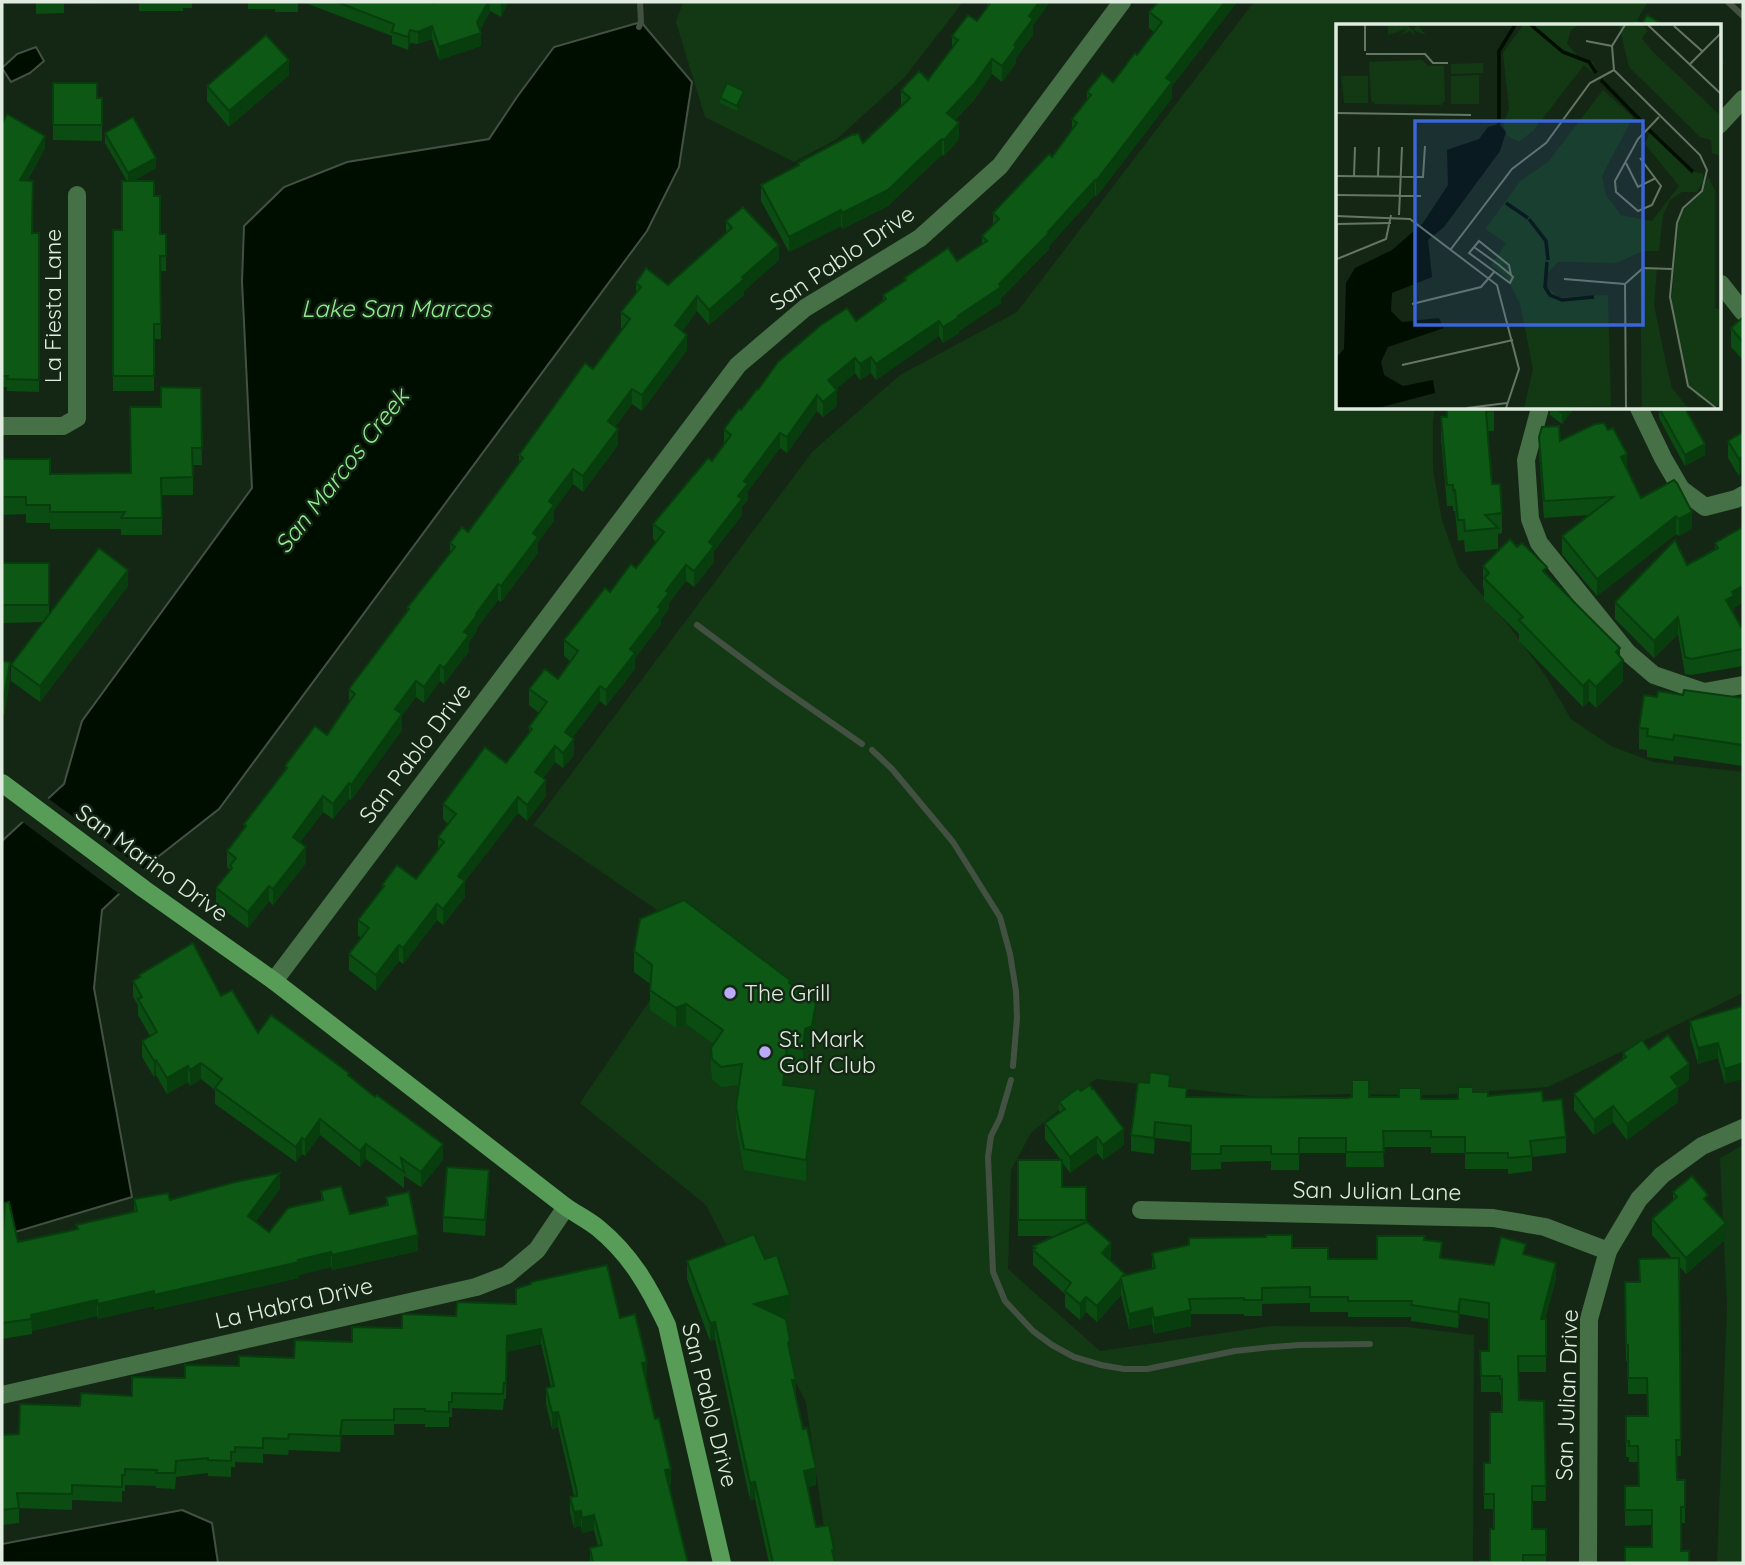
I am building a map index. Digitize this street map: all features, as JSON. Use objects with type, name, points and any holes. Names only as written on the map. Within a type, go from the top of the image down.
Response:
[{"type":"street","name":"San Pablo Drive","points":[[722,1563],[667,1325],[649,1288],[627,1256],[597,1227],[566,1207],[274,981],[738,365],[805,308],[920,238],[1000,166],[1122,2]]},
{"type":"street","points":[[1720,124],[1743,99]]},
{"type":"street","name":"La Fiesta Lane","points":[[2,426],[63,426],[77,418],[77,195]]},
{"type":"street","points":[[1721,284],[1743,312]]},
{"type":"street","points":[[1539,410],[1526,460],[1530,519],[1539,543],[1627,652],[1654,675],[1704,692],[1743,685]]},
{"type":"street","points":[[1640,410],[1662,458],[1681,489],[1705,507],[1743,495]]},
{"type":"street","name":"San Marino Drive","points":[[2,783],[144,889],[274,981]]},
{"type":"street","name":"San Julian Drive","points":[[1588,1563],[1589,1320],[1608,1251],[1639,1199],[1662,1175],[1702,1146],[1743,1128]]},
{"type":"street","name":"La Habra Drive","points":[[2,1395],[475,1287],[507,1275],[537,1250],[566,1207]]},
{"type":"street","name":"San Julian Lane","points":[[1141,1210],[1493,1217],[1545,1227],[1608,1251]]},
{"type":"green space","points":[[683,2],[963,2],[904,78],[837,139],[794,162],[705,117],[676,22]]},
{"type":"green space","points":[[1254,2],[1648,2],[1634,24],[1336,24],[1336,410],[1435,410],[1433,470],[1442,520],[1459,568],[1509,626],[1547,678],[1571,719],[1611,746],[1653,762],[1743,772],[1743,993],[1548,1087],[1436,1095],[1260,1097],[1096,1079],[1031,1133],[1011,1170],[1008,1269],[1100,1351],[1271,1326],[1407,1327],[1474,1335],[1473,1563],[829,1563],[806,1402],[706,1205],[580,1103],[656,991],[698,938],[533,825],[813,451],[900,375],[1017,312]]},
{"type":"green space","points":[[1743,1145],[1743,1563],[1717,1563],[1727,1307],[1720,1158]]},
{"type":"water","name":"Lake San Marcos","points":[[641,22],[692,82],[679,167],[647,231],[219,809],[159,856],[102,910],[94,988],[132,1197],[2,1236],[2,841],[64,784],[82,721],[252,488],[242,281],[244,226],[284,187],[347,162],[489,139],[554,47]]},
{"type":"water","points":[[36,47],[44,61],[30,73],[11,82],[2,68],[17,54]]},
{"type":"water","points":[[182,1510],[212,1523],[218,1563],[2,1563],[2,1544]]},
{"type":"pier","points":[[45,796],[147,872],[122,896],[20,820]]},
{"type":"building","points":[[337,2],[488,2],[477,22],[481,33],[439,47],[432,26],[418,32],[410,30],[408,37],[392,32],[394,24]]},
{"type":"building","points":[[991,2],[1039,2],[1029,16],[1033,19],[1002,66],[992,59],[974,84],[947,113],[959,123],[888,190],[789,237],[761,185],[853,134],[858,133],[863,143],[910,98],[901,90],[919,71],[928,80],[958,40],[952,36],[968,15],[977,21]]},
{"type":"building","points":[[1158,2],[1225,2],[1166,78],[1172,82],[1096,181],[999,284],[1001,287],[943,327],[939,321],[876,364],[871,357],[860,364],[855,358],[828,380],[837,390],[823,402],[817,395],[787,437],[780,433],[744,481],[748,484],[738,496],[742,499],[709,542],[714,546],[694,571],[686,565],[666,591],[669,593],[658,607],[661,609],[630,649],[635,653],[606,690],[600,686],[565,732],[574,739],[563,753],[555,746],[535,772],[546,780],[527,805],[518,797],[458,876],[465,881],[443,909],[437,904],[403,948],[399,945],[376,975],[349,954],[369,928],[358,920],[397,865],[416,879],[444,842],[438,837],[456,814],[443,804],[485,747],[506,763],[532,729],[529,727],[547,702],[529,689],[545,669],[558,679],[578,651],[564,640],[605,588],[610,592],[631,564],[636,568],[664,532],[653,524],[708,458],[712,461],[731,435],[724,429],[778,362],[821,325],[847,308],[856,321],[886,299],[883,295],[906,280],[904,278],[948,248],[957,261],[987,241],[982,236],[999,219],[993,213],[1049,154],[1052,157],[1077,123],[1072,119],[1091,95],[1087,92],[1102,73],[1113,82],[1162,22],[1149,12]]},
{"type":"building","points":[[1647,15],[1662,24],[1642,24]]},
{"type":"building","points":[[266,35],[289,60],[229,111],[207,86]]},
{"type":"building","points":[[53,83],[97,83],[97,98],[102,98],[102,125],[53,125]]},
{"type":"building","points":[[727,83],[744,91],[737,106],[720,98]]},
{"type":"building","points":[[7,114],[45,136],[20,180],[33,181],[32,233],[39,233],[39,380],[7,379],[8,376],[2,376],[2,124]]},
{"type":"building","points":[[133,117],[156,158],[128,173],[105,133]]},
{"type":"building","points":[[122,181],[154,181],[154,196],[160,196],[160,234],[166,234],[166,256],[160,256],[161,324],[154,324],[154,376],[113,376],[113,230],[122,230]]},
{"type":"building","points":[[743,207],[779,245],[709,310],[697,296],[675,325],[687,335],[642,395],[632,389],[608,421],[618,429],[583,476],[573,469],[549,501],[554,505],[533,533],[538,537],[476,614],[464,632],[469,635],[444,668],[440,665],[424,687],[416,681],[395,709],[402,714],[351,785],[349,783],[333,804],[323,796],[293,837],[306,847],[273,889],[269,886],[248,912],[216,888],[232,868],[230,866],[236,858],[227,851],[246,826],[244,824],[315,726],[327,735],[355,694],[349,689],[455,547],[450,543],[462,527],[468,532],[523,458],[519,455],[585,363],[593,369],[630,319],[621,312],[641,287],[636,283],[646,268],[668,285],[732,228],[726,221]]},
{"type":"building","points":[[1743,317],[1743,342],[1731,328]]},
{"type":"building","points":[[161,387],[201,388],[202,448],[192,448],[193,477],[161,478],[162,518],[121,518],[125,512],[50,512],[50,505],[26,505],[26,497],[2,497],[2,459],[50,459],[50,474],[131,473],[130,407],[161,407]]},
{"type":"building","points":[[1447,410],[1494,410],[1486,411],[1492,484],[1500,484],[1502,513],[1485,515],[1498,528],[1465,531],[1464,520],[1458,520],[1455,490],[1453,491],[1453,485],[1447,485],[1441,417],[1447,417]]},
{"type":"building","points":[[1660,410],[1686,410],[1705,444],[1685,455]]},
{"type":"building","points":[[1604,423],[1608,430],[1613,428],[1627,454],[1621,457],[1641,498],[1674,480],[1692,512],[1679,519],[1676,516],[1597,579],[1562,536],[1613,497],[1544,501],[1539,437],[1542,427],[1559,426],[1560,441],[1595,424]]},
{"type":"building","points":[[1743,432],[1743,456],[1739,459],[1728,441]]},
{"type":"building","points":[[1743,527],[1743,586],[1732,592],[1734,596],[1726,600],[1743,627],[1743,649],[1691,659],[1685,657],[1678,617],[1654,641],[1615,602],[1675,540],[1687,565],[1718,548],[1715,543]]},
{"type":"building","points":[[1510,539],[1517,547],[1522,543],[1547,567],[1543,571],[1620,648],[1616,652],[1623,660],[1596,687],[1589,680],[1583,686],[1519,620],[1523,617],[1484,578],[1489,573],[1483,566]]},
{"type":"building","points":[[99,548],[128,570],[40,686],[11,665]]},
{"type":"building","points":[[2,563],[49,563],[49,605],[2,605]]},
{"type":"building","points":[[2,661],[10,662],[4,697],[2,697]]},
{"type":"building","points":[[1684,690],[1743,698],[1743,745],[1674,735],[1673,740],[1647,736],[1648,729],[1639,728],[1644,695],[1657,697],[1658,691],[1683,695]]},
{"type":"building","name":"St. Mark Golf Club","points":[[684,900],[790,980],[789,983],[816,1003],[812,1026],[805,1029],[803,1049],[787,1047],[783,1085],[816,1089],[806,1160],[744,1149],[736,1107],[742,1064],[721,1067],[712,1059],[711,1048],[723,1030],[686,1004],[676,1008],[650,990],[652,965],[634,951],[640,919]]},
{"type":"building","points":[[193,943],[221,996],[232,990],[258,1033],[271,1015],[349,1073],[348,1075],[375,1097],[377,1095],[443,1144],[421,1172],[401,1158],[404,1172],[366,1144],[360,1151],[320,1119],[305,1140],[302,1138],[296,1147],[215,1088],[222,1079],[201,1063],[190,1070],[188,1066],[167,1078],[142,1041],[157,1032],[138,999],[142,997],[133,981]]},
{"type":"building","points":[[1742,1006],[1743,1063],[1725,1069],[1718,1043],[1698,1048],[1690,1021]]},
{"type":"building","points":[[1668,1035],[1689,1064],[1671,1077],[1678,1087],[1627,1124],[1613,1106],[1594,1120],[1574,1094],[1626,1057],[1623,1053],[1642,1040],[1649,1049]]},
{"type":"building","points":[[1150,1072],[1170,1075],[1169,1086],[1187,1088],[1186,1097],[1346,1098],[1352,1097],[1352,1080],[1369,1080],[1369,1097],[1399,1097],[1399,1088],[1421,1088],[1421,1099],[1458,1099],[1458,1087],[1473,1087],[1473,1092],[1488,1092],[1488,1096],[1542,1091],[1543,1101],[1562,1099],[1566,1137],[1530,1141],[1532,1156],[1508,1158],[1508,1153],[1465,1153],[1465,1137],[1431,1137],[1431,1131],[1383,1131],[1384,1152],[1346,1152],[1346,1138],[1299,1138],[1299,1154],[1271,1154],[1271,1146],[1221,1146],[1221,1154],[1191,1154],[1191,1126],[1155,1122],[1154,1138],[1131,1135],[1138,1082],[1149,1083]]},
{"type":"building","points":[[1090,1085],[1124,1129],[1103,1145],[1097,1137],[1070,1157],[1045,1123],[1065,1109],[1059,1102],[1078,1088],[1081,1091]]},
{"type":"building","points":[[1018,1160],[1062,1160],[1062,1187],[1086,1187],[1086,1220],[1018,1220]]},
{"type":"building","points":[[447,1167],[489,1170],[485,1220],[443,1217]]},
{"type":"building","points":[[280,1173],[248,1216],[269,1232],[288,1208],[323,1200],[321,1191],[341,1186],[350,1214],[388,1205],[386,1197],[409,1192],[418,1235],[332,1255],[331,1252],[298,1260],[299,1262],[154,1295],[154,1291],[98,1304],[97,1300],[31,1315],[32,1319],[2,1323],[5,1203],[9,1202],[18,1242],[78,1229],[76,1225],[137,1211],[134,1199],[168,1193],[170,1200]]},
{"type":"building","points":[[1692,1176],[1708,1195],[1704,1199],[1726,1223],[1686,1258],[1652,1219],[1677,1197],[1673,1192]]},
{"type":"building","points":[[1087,1222],[1111,1243],[1102,1253],[1125,1274],[1123,1276],[1155,1268],[1152,1253],[1189,1245],[1189,1238],[1266,1235],[1292,1235],[1292,1248],[1328,1248],[1328,1259],[1377,1259],[1377,1236],[1425,1236],[1424,1240],[1442,1242],[1440,1258],[1494,1265],[1501,1237],[1526,1244],[1523,1254],[1556,1263],[1541,1319],[1546,1319],[1546,1356],[1518,1356],[1519,1400],[1544,1401],[1546,1486],[1532,1486],[1532,1529],[1546,1529],[1546,1555],[1523,1555],[1523,1563],[1480,1563],[1490,1561],[1490,1529],[1494,1529],[1494,1494],[1484,1494],[1484,1463],[1490,1463],[1490,1412],[1502,1412],[1502,1379],[1500,1376],[1481,1376],[1480,1351],[1489,1351],[1489,1303],[1460,1299],[1458,1312],[1411,1305],[1412,1301],[1348,1301],[1348,1297],[1310,1297],[1310,1287],[1262,1288],[1262,1300],[1189,1299],[1191,1310],[1154,1318],[1152,1308],[1129,1314],[1121,1279],[1097,1306],[1086,1297],[1080,1304],[1065,1291],[1071,1283],[1033,1250],[1036,1248],[1033,1246]]},
{"type":"building","points":[[754,1234],[765,1259],[777,1255],[790,1295],[754,1304],[786,1319],[796,1380],[792,1380],[803,1429],[807,1428],[816,1468],[804,1471],[816,1527],[829,1525],[835,1563],[773,1563],[755,1482],[750,1483],[715,1322],[710,1323],[687,1261]]},
{"type":"building","points":[[1679,1258],[1681,1440],[1676,1440],[1677,1480],[1685,1480],[1685,1507],[1681,1507],[1681,1551],[1689,1551],[1689,1563],[1625,1563],[1625,1547],[1652,1547],[1652,1510],[1625,1510],[1625,1486],[1639,1486],[1638,1446],[1629,1446],[1629,1441],[1626,1441],[1626,1416],[1648,1416],[1647,1378],[1628,1378],[1625,1282],[1640,1282],[1639,1259]]},
{"type":"building","points":[[607,1265],[620,1318],[635,1314],[647,1362],[642,1363],[655,1419],[659,1418],[671,1469],[665,1470],[688,1563],[593,1563],[590,1548],[602,1545],[594,1515],[582,1518],[581,1511],[574,1512],[570,1497],[577,1496],[577,1492],[558,1412],[552,1413],[546,1388],[554,1386],[541,1329],[507,1336],[506,1383],[503,1394],[452,1393],[449,1412],[394,1409],[394,1420],[342,1420],[340,1436],[289,1434],[288,1439],[263,1438],[263,1448],[235,1447],[235,1452],[231,1452],[231,1461],[208,1458],[176,1461],[175,1473],[125,1469],[122,1487],[72,1485],[72,1494],[17,1493],[19,1508],[2,1510],[2,1435],[19,1434],[20,1404],[80,1406],[81,1393],[132,1396],[132,1377],[185,1378],[185,1365],[239,1366],[239,1356],[294,1358],[295,1340],[352,1342],[352,1327],[402,1328],[402,1314],[456,1316],[457,1302],[516,1304],[516,1289],[531,1282]]},
{"type":"waterway","name":"San Marcos Creek","points":[[639,27],[640,2]]},
{"type":"waterway","points":[[1728,2],[1743,16]]},
{"type":"waterway","points":[[697,625],[862,744]]},
{"type":"waterway","points":[[872,750],[892,769],[953,842],[1000,917],[1016,991],[1013,1066]]},
{"type":"waterway","points":[[1011,1080],[1000,1118],[991,1136],[988,1157],[993,1272],[1005,1301],[1033,1331],[1052,1345],[1074,1357],[1101,1365],[1147,1369],[1235,1351],[1299,1345],[1370,1344]]},
{"type":"place","name":"The Grill","points":[[730,993]]},
{"type":"place","name":"St. Mark Golf Club","points":[[765,1052]]}]
